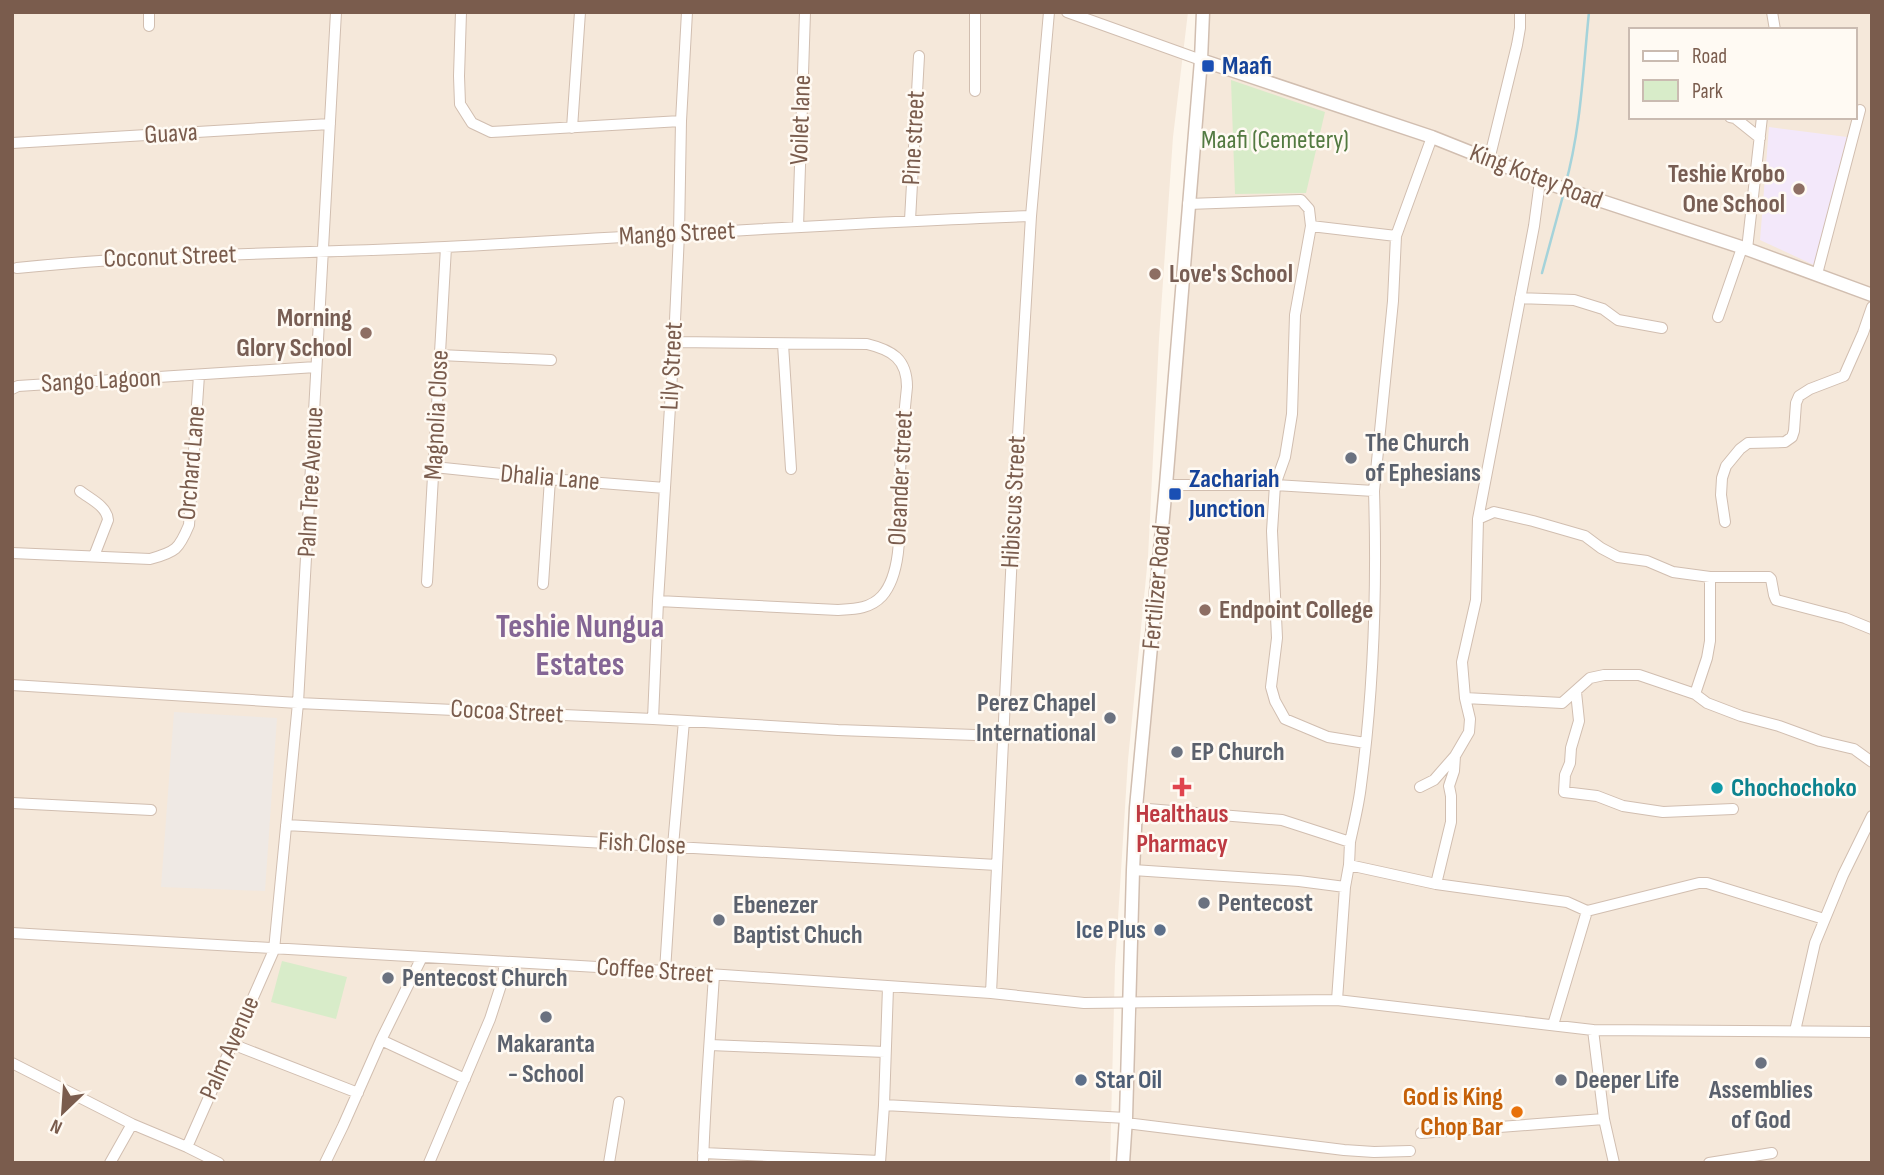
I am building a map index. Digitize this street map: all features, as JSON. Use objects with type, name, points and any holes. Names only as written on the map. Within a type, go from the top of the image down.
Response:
[{"type":"street","points":[[149,12],[149,26]]},
{"type":"street","name":"Palm Tree Avenue","points":[[274,950],[298,703],[336,12]]},
{"type":"street","points":[[461,12],[458,76],[460,104],[472,123],[491,132],[681,121]]},
{"type":"street","points":[[572,128],[580,12]]},
{"type":"street","name":"Lily Street","points":[[653,719],[674,342],[687,12]]},
{"type":"street","name":"Voilet lane","points":[[798,227],[805,12]]},
{"type":"street","points":[[975,12],[975,91]]},
{"type":"street","name":"Hibiscus Street","points":[[991,993],[1016,456],[1031,216],[1049,12]]},
{"type":"street","points":[[1067,12],[1201,60]]},
{"type":"street","name":"Fertilizer Road","points":[[1123,1163],[1136,808],[1166,485],[1203,12]]},
{"type":"street","points":[[1489,160],[1517,46],[1520,12]]},
{"type":"street","name":"Pine street","points":[[910,220],[919,56]]},
{"type":"street","name":"King Kotey Road","points":[[1201,60],[1432,137],[1577,194],[1744,248],[1872,295]]},
{"type":"street","points":[[1817,274],[1860,110]]},
{"type":"street","points":[[1734,119],[1760,138]]},
{"type":"street","points":[[1718,317],[1744,248],[1762,119]]},
{"type":"street","name":"Guava","points":[[12,143],[330,124]]},
{"type":"street","points":[[1337,1000],[1345,887],[1365,743],[1374,626],[1374,491],[1393,301],[1396,236],[1432,137]]},
{"type":"street","points":[[1420,787],[1434,780],[1455,757],[1469,732],[1470,719],[1462,662],[1476,600],[1478,519],[1534,226],[1545,182]]},
{"type":"street","points":[[1188,204],[1301,200],[1309,209],[1311,226],[1295,315],[1292,414],[1285,457],[1275,485],[1272,531],[1277,638],[1271,687],[1285,719],[1328,737],[1365,743]]},
{"type":"street","name":"Mango Street","points":[[324,253],[910,220],[1031,216]]},
{"type":"street","points":[[1311,226],[1396,236]]},
{"type":"street","name":"Magnolia Close","points":[[427,582],[446,247]]},
{"type":"street","name":"Coconut Street","points":[[17,268],[118,259],[324,253]]},
{"type":"street","points":[[1520,298],[1574,300],[1603,309],[1618,320],[1662,328]]},
{"type":"street","points":[[1726,522],[1721,495],[1726,466],[1748,443],[1785,442],[1791,437],[1799,396],[1844,376],[1872,307]]},
{"type":"street","name":"Oleander street","points":[[658,601],[838,610],[866,608],[882,596],[894,577],[898,547],[907,374],[899,359],[884,348],[867,344],[674,342]]},
{"type":"street","points":[[783,344],[791,469]]},
{"type":"street","points":[[440,355],[551,360]]},
{"type":"street","name":"Sango Lagoon","points":[[12,389],[18,386],[316,368]]},
{"type":"street","name":"Orchard Lane","points":[[12,553],[150,559],[170,554],[182,542],[189,525],[199,376]]},
{"type":"street","name":"Dhalia Lane","points":[[434,467],[665,488]]},
{"type":"street","points":[[543,584],[550,479]]},
{"type":"street","points":[[1166,485],[1275,485],[1374,491]]},
{"type":"street","points":[[79,491],[108,514],[94,556]]},
{"type":"street","points":[[1478,519],[1494,512],[1533,521],[1585,536],[1618,557],[1647,561],[1673,572],[1710,577],[1769,577],[1776,600],[1845,618],[1872,629]]},
{"type":"street","points":[[1695,694],[1710,641],[1710,577]]},
{"type":"street","points":[[1465,698],[1562,703],[1590,678],[1604,675],[1639,675],[1695,694],[1707,703],[1741,716],[1854,749],[1872,762]]},
{"type":"street","name":"Cocoa Street","points":[[12,685],[298,703],[1002,736]]},
{"type":"street","points":[[1576,692],[1579,721],[1565,775],[1564,792],[1597,796],[1623,806],[1663,812],[1733,809]]},
{"type":"street","points":[[664,971],[684,721]]},
{"type":"street","points":[[1436,884],[1451,822],[1449,786],[1455,757]]},
{"type":"street","points":[[12,803],[151,810]]},
{"type":"street","points":[[1136,808],[1282,820],[1350,842]]},
{"type":"street","points":[[1795,1031],[1815,943],[1824,919],[1868,831],[1872,816]]},
{"type":"street","name":"Fish Close","points":[[286,825],[997,865]]},
{"type":"street","points":[[1349,865],[1436,884],[1567,902],[1587,911],[1707,883],[1824,919]]},
{"type":"street","points":[[1133,870],[1299,881],[1345,887]]},
{"type":"street","points":[[1553,1025],[1587,911]]},
{"type":"street","name":"Coffee Street","points":[[12,933],[664,971],[991,993],[1084,1003],[1337,1000],[1593,1030],[1872,1032]]},
{"type":"street","name":"Palm Avenue","points":[[187,1147],[274,950]]},
{"type":"street","points":[[325,1163],[422,957]]},
{"type":"street","points":[[429,1163],[498,997],[505,962]]},
{"type":"street","points":[[714,975],[703,1158],[880,1162],[888,986]]},
{"type":"street","points":[[1593,1030],[1604,1119],[1614,1163]]},
{"type":"street","points":[[381,1040],[465,1079]]},
{"type":"street","points":[[232,1044],[358,1093]]},
{"type":"street","points":[[710,1045],[885,1052]]},
{"type":"street","points":[[12,1063],[132,1124],[219,1163]]},
{"type":"street","points":[[609,1163],[618,1102]]},
{"type":"street","points":[[884,1105],[1126,1120],[1344,1150],[1410,1151]]},
{"type":"street","points":[[1421,1133],[1604,1119]]},
{"type":"street","points":[[110,1163],[132,1124]]},
{"type":"street","points":[[1709,1163],[1772,1153]]},
{"type":"shaded area","points":[[12,12],[1188,12],[1173,137],[1148,557],[1128,760],[1115,966],[1110,1163],[12,1163]]},
{"type":"shaded area","points":[[1210,12],[1872,12],[1872,1163],[1127,1163],[1137,1018],[1135,942],[1138,869]]},
{"type":"shaded area","name":"Teshie Krobo One School","points":[[1769,127],[1847,137],[1816,266],[1760,240]]},
{"type":"shaded area","points":[[174,712],[277,718],[265,891],[161,887]]},
{"type":"green space","name":"Maafi (Cemetery)","points":[[1231,80],[1325,112],[1306,193],[1235,194]]},
{"type":"green space","points":[[282,961],[347,977],[336,1019],[271,1002]]},
{"type":"waterway","points":[[1565,186],[1578,121],[1589,12]]},
{"type":"waterway","points":[[1542,273],[1564,192]]},
{"type":"place","name":"Maafi","points":[[1208,66]]},
{"type":"place","name":"Teshie Krobo One School","points":[[1799,189]]},
{"type":"place","name":"Love's School","points":[[1155,274]]},
{"type":"place","name":"Morning Glory School","points":[[366,333]]},
{"type":"place","name":"The Church of Ephesians","points":[[1351,458]]},
{"type":"place","name":"Zachariah Junction","points":[[1175,494]]},
{"type":"place","name":"Endpoint College","points":[[1205,610]]},
{"type":"place","name":"Perez Chapel International","points":[[1110,718]]},
{"type":"place","name":"EP Church","points":[[1177,752]]},
{"type":"place","name":"Healthaus Pharmacy","points":[[1182,787]]},
{"type":"place","name":"Chochochoko","points":[[1717,788]]},
{"type":"place","name":"Pentecost","points":[[1204,903]]},
{"type":"place","name":"Ebenezer Baptist Chuch","points":[[719,920]]},
{"type":"place","name":"Ice Plus","points":[[1160,930]]},
{"type":"place","name":"Pentecost Church","points":[[388,978]]},
{"type":"place","name":"Makaranta - School","points":[[546,1017]]},
{"type":"place","name":"Assemblies of God","points":[[1761,1063]]},
{"type":"place","name":"Star Oil","points":[[1081,1080]]},
{"type":"place","name":"Deeper Life","points":[[1561,1080]]},
{"type":"place","name":"God is King Chop Bar","points":[[1517,1112]]},
{"type":"district","name":"Teshie Nungua Estates","points":[[580,646]]}]
